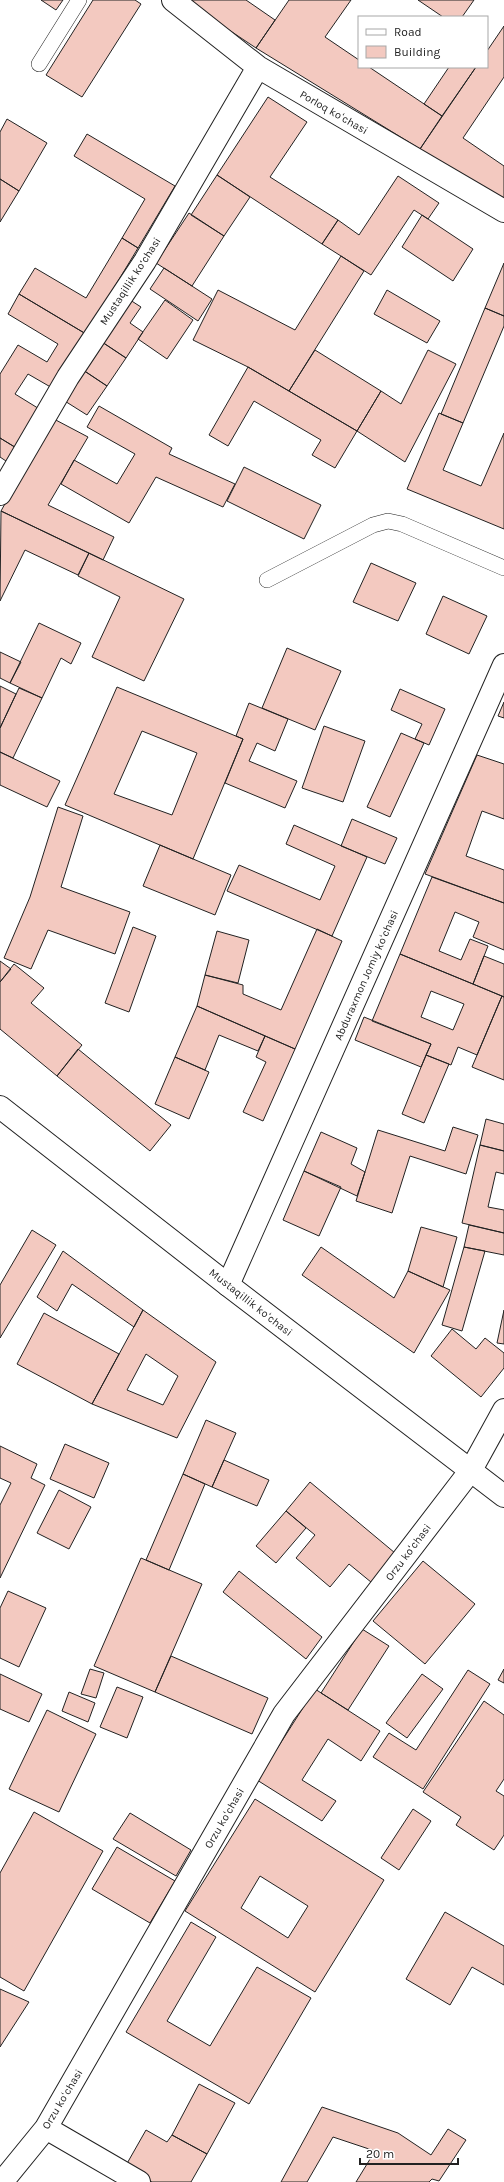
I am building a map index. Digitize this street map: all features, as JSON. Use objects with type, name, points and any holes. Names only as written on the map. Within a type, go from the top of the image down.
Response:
[{"type":"street","name":"Porloq koʻchasi","points":[[172,0],[258,67],[504,211]]},
{"type":"street","name":"Mustaqillik ko‘chasi","points":[[0,494],[68,377],[145,261],[258,67]]},
{"type":"street","name":"Abduraxmon Jomiy koʻchasi","points":[[228,1285],[504,665]]},
{"type":"street","name":"Mustaqillik koʻchasi","points":[[0,1107],[228,1285],[504,1496]]},
{"type":"street","name":"Orzu koʻchasi","points":[[2,2182],[46,2128],[284,1714],[470,1470],[504,1410]]},
{"type":"street","points":[[46,2128],[139,2182]]},
{"type":"lane","points":[[39,64],[79,0]]},
{"type":"lane","points":[[267,580],[373,525],[388,521],[402,524],[504,568]]},
{"type":"building","points":[[41,0],[63,0],[56,10]]},
{"type":"building","points":[[93,0],[135,0],[141,4],[82,97],[46,75]]},
{"type":"building","points":[[184,0],[246,0],[275,20],[256,48]]},
{"type":"building","points":[[289,0],[351,0],[325,37],[358,59],[358,68],[370,68],[442,116],[420,149],[256,48]]},
{"type":"building","points":[[418,0],[474,0],[463,16],[442,16]]},
{"type":"building","points":[[504,26],[504,77],[463,138],[504,166],[504,206],[420,149],[475,68],[488,68],[488,50]]},
{"type":"building","points":[[448,68],[475,68],[442,116],[424,104]]},
{"type":"building","points":[[268,97],[307,122],[270,177],[338,220],[322,244],[217,175]]},
{"type":"building","points":[[7,119],[47,143],[19,191],[0,179],[0,132]]},
{"type":"building","points":[[87,134],[175,186],[138,248],[122,238],[145,199],[74,156]]},
{"type":"building","points":[[217,175],[250,197],[224,236],[191,215]]},
{"type":"building","points":[[398,176],[439,203],[428,219],[414,210],[371,275],[322,244],[338,220],[359,235]]},
{"type":"building","points":[[0,179],[19,191],[0,222]]},
{"type":"building","points":[[189,213],[224,236],[192,286],[156,263]]},
{"type":"building","points":[[422,215],[473,249],[453,281],[402,247]]},
{"type":"building","points":[[122,238],[138,248],[86,334],[19,294],[35,268],[86,298]]},
{"type":"building","points":[[341,256],[364,271],[289,391],[248,367],[193,340],[218,290],[295,330]]},
{"type":"building","points":[[504,263],[504,316],[485,308]]},
{"type":"building","points":[[164,268],[212,299],[198,321],[150,289]]},
{"type":"building","points":[[387,290],[440,321],[427,343],[374,314]]},
{"type":"building","points":[[19,294],[86,334],[54,389],[28,374],[15,394],[41,410],[18,449],[0,438],[0,374],[18,345],[47,362],[58,344],[8,314]]},
{"type":"building","points":[[127,298],[141,307],[130,323],[143,332],[126,358],[99,340]]},
{"type":"building","points":[[165,300],[193,320],[167,359],[138,339]]},
{"type":"building","points":[[485,308],[504,316],[504,326],[463,423],[441,414]]},
{"type":"building","points":[[99,340],[126,358],[107,386],[80,368]]},
{"type":"building","points":[[315,350],[381,391],[357,431],[289,391]]},
{"type":"building","points":[[428,350],[456,364],[405,462],[357,431],[381,391],[401,404]]},
{"type":"building","points":[[248,367],[357,431],[335,468],[312,455],[321,440],[254,401],[228,446],[209,435]]},
{"type":"building","points":[[80,368],[107,386],[87,415],[60,398]]},
{"type":"building","points":[[99,406],[172,448],[169,454],[235,484],[223,507],[156,477],[129,523],[61,484],[74,460],[117,484],[135,454],[87,427]]},
{"type":"building","points":[[439,413],[463,423],[443,470],[481,486],[504,433],[504,529],[407,489]]},
{"type":"building","points":[[52,418],[88,437],[48,505],[114,537],[103,560],[1,511]]},
{"type":"building","points":[[0,438],[18,449],[9,463],[0,457]]},
{"type":"building","points":[[244,467],[321,505],[304,539],[227,501]]},
{"type":"building","points":[[1,511],[89,553],[78,575],[25,550],[0,601]]},
{"type":"building","points":[[89,553],[184,599],[144,681],[92,657],[120,597],[78,576]]},
{"type":"building","points":[[371,563],[416,583],[398,621],[353,602]]},
{"type":"building","points":[[443,596],[487,616],[469,654],[426,634]]},
{"type":"building","points":[[39,623],[81,643],[71,664],[61,658],[42,698],[10,683]]},
{"type":"building","points":[[287,648],[341,671],[315,730],[262,708]]},
{"type":"building","points":[[0,652],[21,662],[10,683],[0,678]]},
{"type":"building","points":[[0,686],[16,694],[0,728]]},
{"type":"building","points":[[117,687],[243,739],[193,859],[65,805]],"holes":[[[142,731],[197,753],[172,815],[114,794]]]},
{"type":"building","points":[[19,688],[42,698],[13,758],[0,752],[0,728]]},
{"type":"building","points":[[400,689],[445,709],[429,745],[415,739],[422,724],[391,710]]},
{"type":"building","points":[[504,702],[504,718],[498,716]]},
{"type":"building","points":[[249,703],[288,719],[275,751],[257,743],[249,761],[297,781],[285,808],[225,783],[243,739],[236,736]]},
{"type":"building","points":[[324,726],[365,741],[343,802],[302,788]]},
{"type":"building","points":[[401,733],[424,743],[390,817],[367,807]]},
{"type":"building","points":[[0,752],[60,781],[47,807],[0,785]]},
{"type":"building","points":[[477,755],[504,764],[504,819],[482,811],[466,856],[504,870],[504,903],[425,874]]},
{"type":"building","points":[[58,807],[83,816],[61,887],[130,912],[115,954],[48,930],[31,969],[4,958],[30,897]]},
{"type":"building","points":[[352,819],[397,838],[385,864],[341,846]]},
{"type":"building","points":[[294,825],[367,857],[332,936],[227,891],[239,865],[320,900],[335,866],[286,844]]},
{"type":"building","points":[[160,845],[231,875],[215,915],[143,886]]},
{"type":"building","points":[[432,877],[504,903],[504,950],[473,937],[479,922],[455,912],[439,951],[461,960],[470,939],[488,946],[473,984],[400,954]]},
{"type":"building","points":[[133,927],[156,936],[129,1012],[105,1003]]},
{"type":"building","points":[[317,929],[342,941],[295,1049],[197,1006],[205,975],[243,985],[243,994],[281,1010]]},
{"type":"building","points":[[217,931],[249,940],[238,983],[205,975]]},
{"type":"building","points":[[400,954],[502,996],[477,1055],[458,1047],[451,1065],[426,1055],[431,1044],[372,1021]],"holes":[[[431,991],[464,1004],[453,1030],[421,1017]]]},
{"type":"building","points":[[484,956],[504,964],[504,997],[473,984]]},
{"type":"building","points":[[0,961],[11,969],[0,982]]},
{"type":"building","points":[[14,964],[44,988],[31,1003],[82,1045],[57,1076],[0,1029],[0,982]]},
{"type":"building","points":[[502,996],[504,997],[504,1080],[472,1067]]},
{"type":"building","points":[[197,1006],[265,1036],[258,1051],[219,1035],[205,1070],[175,1057]]},
{"type":"building","points":[[364,1017],[431,1044],[421,1067],[355,1040]]},
{"type":"building","points":[[265,1036],[295,1049],[263,1121],[243,1112],[266,1062],[256,1057]]},
{"type":"building","points":[[78,1049],[171,1125],[150,1151],[57,1076]]},
{"type":"building","points":[[426,1055],[449,1064],[424,1123],[402,1114]]},
{"type":"building","points":[[175,1057],[209,1072],[189,1119],[155,1104]]},
{"type":"building","points":[[486,1119],[504,1124],[504,1151],[480,1145]]},
{"type":"building","points":[[453,1127],[478,1135],[466,1174],[410,1156],[392,1213],[356,1201],[378,1130],[445,1151]]},
{"type":"building","points":[[321,1132],[357,1148],[351,1164],[365,1172],[357,1196],[304,1171]]},
{"type":"building","points":[[480,1145],[504,1151],[504,1174],[496,1172],[488,1207],[504,1210],[504,1233],[462,1223]]},
{"type":"building","points":[[304,1171],[341,1187],[319,1236],[283,1220]]},
{"type":"building","points":[[469,1225],[504,1233],[504,1255],[464,1247]]},
{"type":"building","points":[[421,1227],[457,1237],[443,1287],[408,1271]]},
{"type":"building","points":[[32,1230],[56,1245],[0,1338],[0,1285]]},
{"type":"building","points":[[321,1247],[394,1298],[408,1271],[450,1290],[414,1353],[302,1275]]},
{"type":"building","points":[[464,1247],[485,1251],[462,1331],[442,1325]]},
{"type":"building","points":[[63,1251],[143,1310],[134,1327],[72,1284],[57,1311],[37,1297]]},
{"type":"building","points":[[143,1310],[216,1362],[177,1438],[92,1404]],"holes":[[[146,1354],[178,1376],[163,1405],[127,1390]]]},
{"type":"building","points":[[504,1310],[504,1344],[497,1343]]},
{"type":"building","points":[[44,1313],[119,1354],[92,1404],[17,1364]]},
{"type":"building","points":[[452,1329],[476,1349],[485,1338],[504,1353],[504,1368],[481,1397],[431,1356]]},
{"type":"building","points":[[206,1420],[236,1433],[212,1487],[183,1474]]},
{"type":"building","points":[[65,1444],[109,1463],[94,1498],[50,1479]]},
{"type":"building","points":[[0,1446],[37,1464],[31,1478],[45,1485],[0,1578],[0,1505],[11,1483],[0,1478]]},
{"type":"building","points":[[224,1460],[269,1480],[257,1506],[212,1487]]},
{"type":"building","points":[[183,1474],[205,1484],[169,1570],[146,1560]]},
{"type":"building","points":[[310,1482],[401,1558],[377,1587],[349,1564],[330,1587],[296,1558],[315,1535],[286,1511]]},
{"type":"building","points":[[59,1490],[91,1507],[69,1549],[37,1533]]},
{"type":"building","points":[[286,1511],[306,1528],[276,1563],[256,1546]]},
{"type":"building","points":[[141,1558],[202,1584],[155,1692],[94,1666]]},
{"type":"building","points":[[423,1561],[475,1604],[425,1664],[373,1621]]},
{"type":"building","points":[[239,1571],[322,1637],[306,1659],[223,1592]]},
{"type":"building","points":[[8,1591],[46,1608],[19,1667],[0,1658],[0,1608]]},
{"type":"building","points":[[362,1629],[389,1646],[348,1710],[321,1693]]},
{"type":"building","points":[[171,1656],[268,1698],[252,1734],[155,1692]]},
{"type":"building","points":[[90,1669],[104,1673],[96,1698],[81,1694]]},
{"type":"building","points":[[504,1669],[504,1683],[498,1680]]},
{"type":"building","points":[[468,1670],[490,1684],[423,1789],[373,1757],[389,1733],[416,1750]]},
{"type":"building","points":[[0,1674],[42,1694],[29,1722],[0,1709]]},
{"type":"building","points":[[422,1674],[443,1689],[407,1738],[386,1723]]},
{"type":"building","points":[[117,1687],[143,1697],[127,1738],[100,1727]]},
{"type":"building","points":[[315,1689],[380,1731],[361,1761],[328,1739],[302,1780],[336,1801],[322,1821],[257,1780]]},
{"type":"building","points":[[69,1692],[95,1703],[88,1722],[62,1711]]},
{"type":"building","points":[[484,1701],[504,1715],[504,1779],[496,1791],[504,1796],[504,1835],[494,1850],[456,1825],[461,1817],[423,1792]]},
{"type":"building","points":[[47,1710],[96,1734],[59,1812],[9,1789]]},
{"type":"building","points":[[255,1799],[384,1880],[315,1992],[185,1911]],"holes":[[[260,1876],[308,1906],[288,1938],[241,1908]]]},
{"type":"building","points":[[413,1809],[431,1821],[399,1870],[381,1858]]},
{"type":"building","points":[[34,1812],[103,1851],[24,1991],[0,1977],[0,1873]]},
{"type":"building","points":[[130,1813],[191,1850],[176,1876],[113,1839]]},
{"type":"building","points":[[117,1847],[175,1881],[150,1923],[92,1889]]},
{"type":"building","points":[[445,1912],[504,1946],[504,1985],[472,1967],[450,2005],[406,1979]]},
{"type":"building","points":[[191,1922],[216,1937],[167,2021],[210,2046],[257,1967],[311,1998],[249,2104],[126,2032]]},
{"type":"building","points":[[0,1989],[29,2002],[0,2047]]},
{"type":"building","points":[[199,2084],[235,2103],[207,2154],[172,2135]]},
{"type":"building","points":[[322,2107],[398,2133],[431,2155],[448,2129],[466,2140],[439,2181],[432,2179],[429,2182],[356,2182],[375,2151],[333,2137],[307,2182],[281,2182]]},
{"type":"building","points":[[146,2130],[167,2142],[172,2135],[207,2154],[191,2182],[152,2182],[125,2167]]}]
